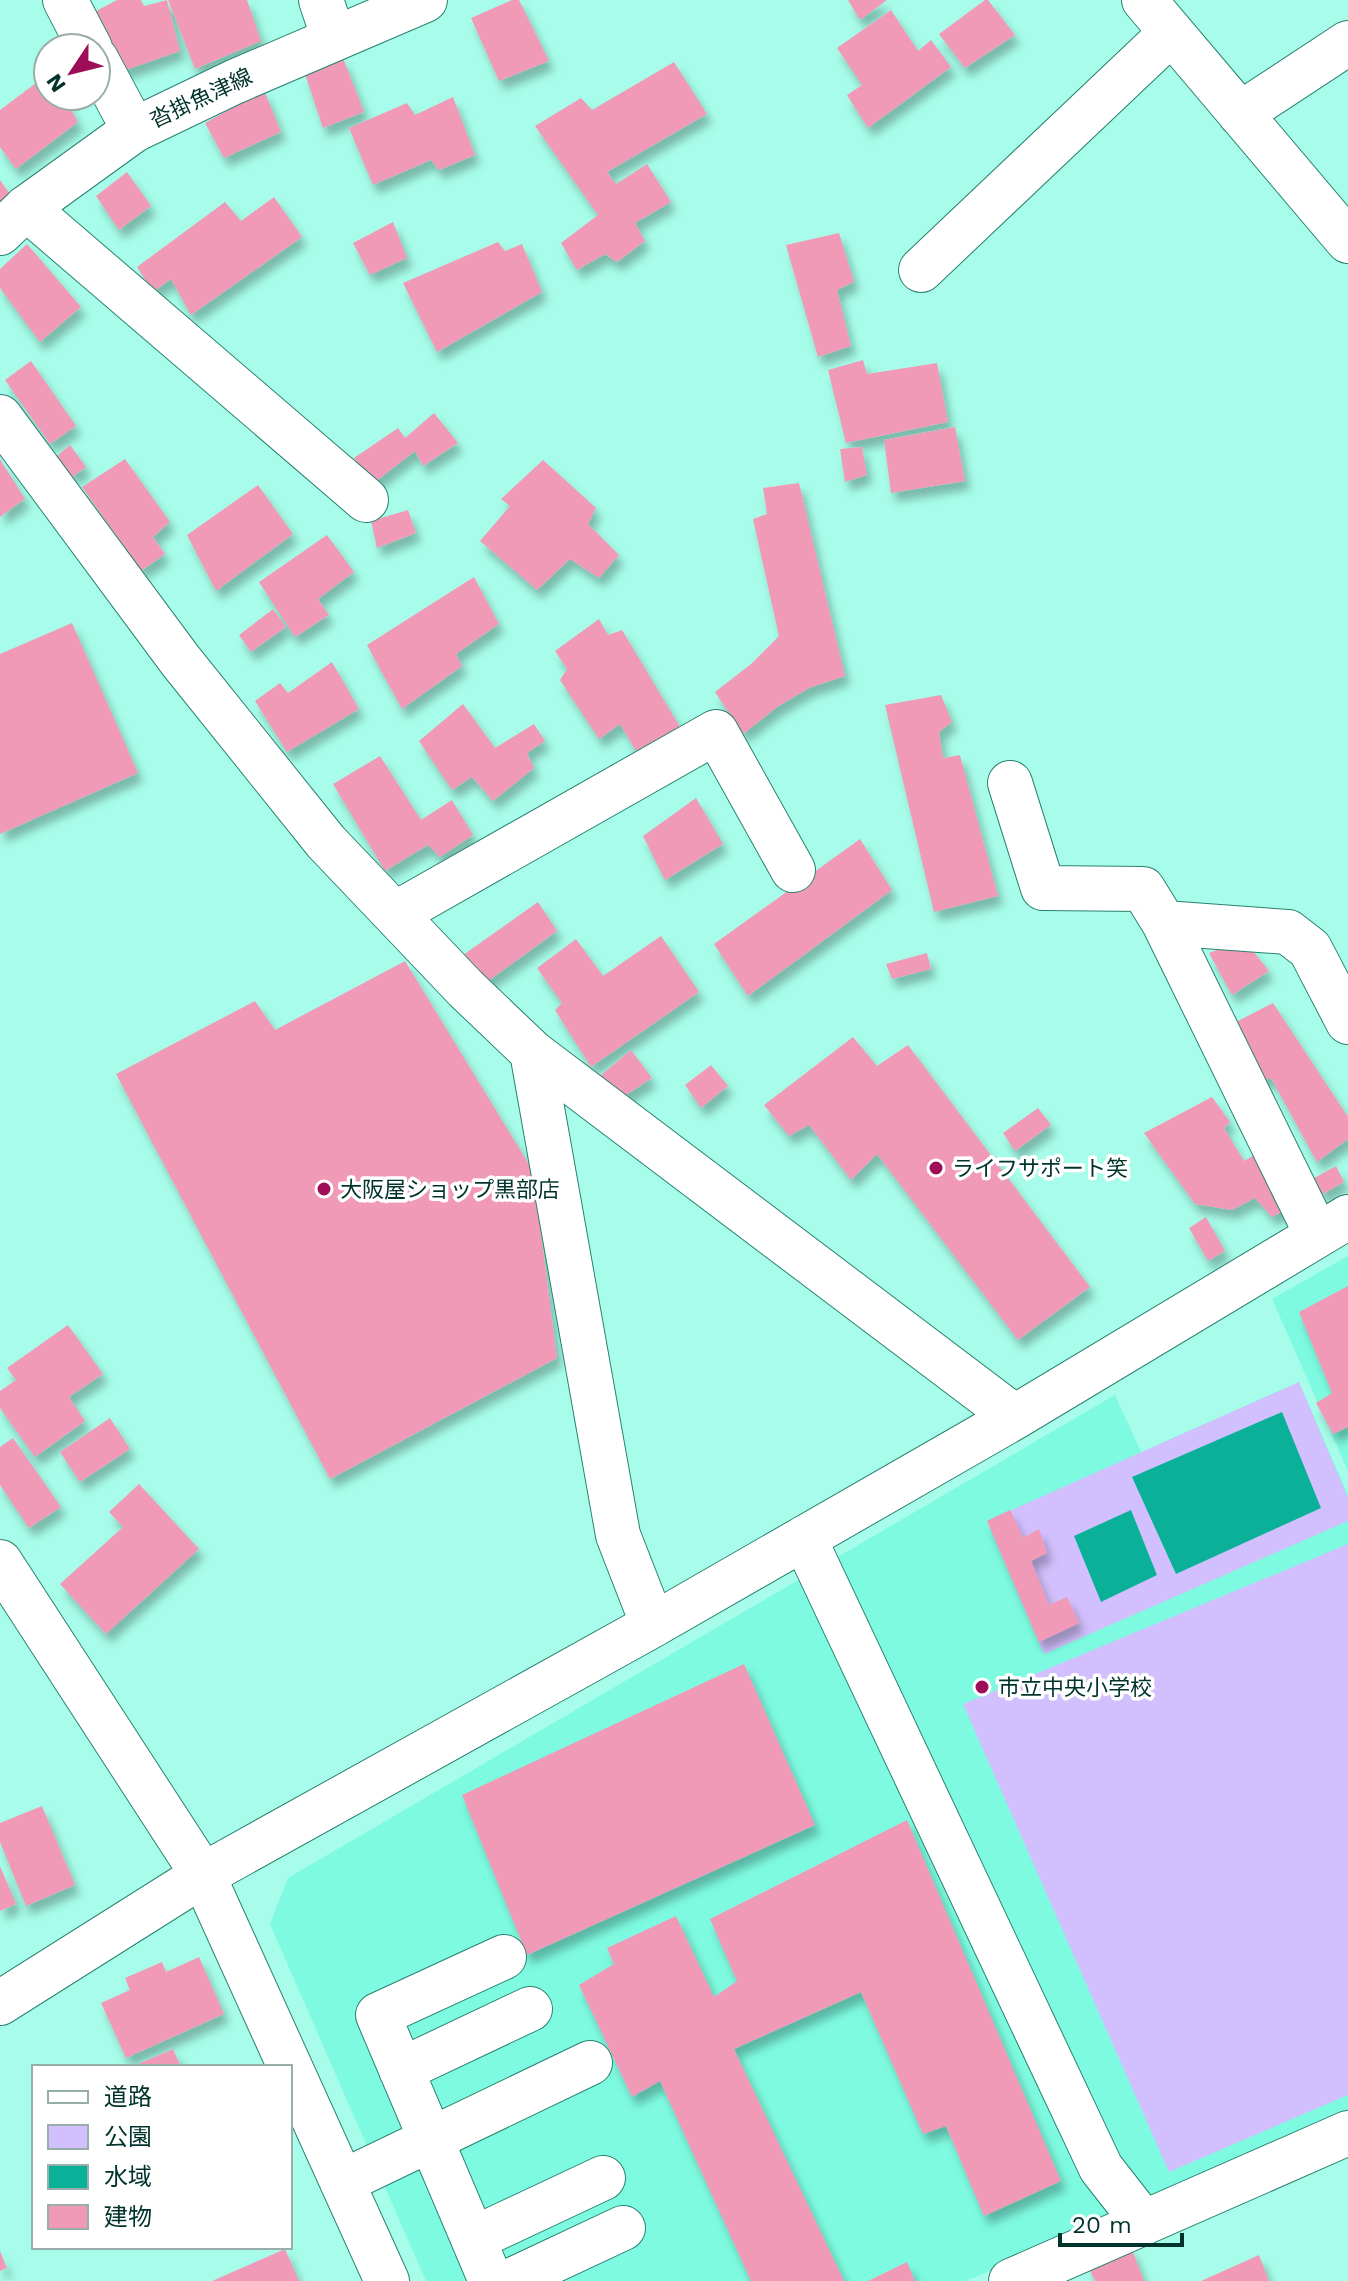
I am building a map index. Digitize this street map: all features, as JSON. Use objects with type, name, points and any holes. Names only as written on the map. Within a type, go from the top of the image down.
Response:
[{"type":"street","points":[[65,0],[82,32]]},
{"type":"street","name":"沓掛魚津線","points":[[13,221],[134,130],[234,82],[328,20],[425,0]]},
{"type":"street","points":[[1144,0],[1348,241]]},
{"type":"street","points":[[921,270],[1171,33]]},
{"type":"street","points":[[1240,114],[1348,43]]},
{"type":"street","points":[[112,89],[134,130]]},
{"type":"street","points":[[13,221],[366,500]]},
{"type":"street","points":[[0,417],[180,660],[326,842],[466,989],[532,1052],[1015,1417]]},
{"type":"street","points":[[395,914],[716,732],[793,870]]},
{"type":"street","points":[[0,2003],[203,1875],[653,1625],[1015,1417],[1333,1226],[1143,889],[1043,888],[1010,783]]},
{"type":"street","points":[[1164,923],[1288,932],[1310,949],[1348,1022]]},
{"type":"street","points":[[532,1052],[618,1535],[653,1625]]},
{"type":"street","points":[[804,1538],[1101,2168],[1144,2223]]},
{"type":"street","points":[[0,1562],[203,1875],[289,2065]]},
{"type":"street","points":[[491,2281],[378,2015],[504,1957]]},
{"type":"street","points":[[401,2070],[530,2009]]},
{"type":"street","points":[[342,2182],[590,2063]]},
{"type":"street","points":[[292,2072],[387,2281]]},
{"type":"street","points":[[1039,2276],[1144,2223],[1348,2133]]},
{"type":"street","points":[[473,2239],[603,2178]]},
{"type":"street","points":[[510,2281],[623,2228]]},
{"type":"shaded area","points":[[1348,1256],[1348,1471],[1272,1299]]},
{"type":"shaded area","name":"市立中央小学校","points":[[1299,1382],[1348,1495],[1348,2118],[966,2281],[426,2281],[270,1924],[288,1878],[1115,1395],[1141,1452]]},
{"type":"green space","points":[[1299,1382],[1348,1498],[1348,1521],[1044,1654],[987,1521]]},
{"type":"green space","points":[[1348,1544],[1348,2095],[1169,2172],[963,1704]]},
{"type":"water","points":[[1282,1412],[1321,1508],[1176,1574],[1132,1477]]},
{"type":"water","points":[[1131,1510],[1157,1575],[1101,1602],[1074,1536]]},
{"type":"building","points":[[117,0],[141,0],[144,6],[167,0],[180,51],[120,72],[112,52],[112,32],[104,32],[96,11]]},
{"type":"building","points":[[168,0],[247,0],[261,41],[195,69]]},
{"type":"building","points":[[512,0],[519,0],[549,61],[499,81],[471,18]]},
{"type":"building","points":[[848,0],[887,0],[860,20]]},
{"type":"building","points":[[985,0],[1015,35],[965,68],[939,34]]},
{"type":"building","points":[[891,10],[918,51],[931,40],[951,67],[868,128],[847,95],[862,85],[837,48]]},
{"type":"building","points":[[343,58],[364,112],[323,128],[305,74]]},
{"type":"building","points":[[674,62],[707,114],[607,172],[616,184],[647,164],[671,202],[635,223],[645,241],[617,262],[605,254],[577,270],[561,243],[598,215],[535,126],[581,98],[592,110]]},
{"type":"building","points":[[32,86],[32,112],[72,112],[78,122],[16,169],[0,147],[0,110]]},
{"type":"building","points":[[264,90],[281,132],[224,158],[205,123]]},
{"type":"building","points":[[453,97],[475,155],[439,170],[431,160],[373,185],[349,128],[407,103],[415,115]]},
{"type":"building","points":[[127,172],[151,206],[119,230],[96,196]]},
{"type":"building","points":[[0,180],[12,197],[0,206]]},
{"type":"building","points":[[274,197],[302,237],[191,315],[171,279],[153,292],[137,267],[225,202],[241,221]]},
{"type":"building","points":[[393,222],[407,258],[370,275],[353,243]]},
{"type":"building","points":[[839,233],[854,282],[837,290],[851,346],[818,357],[786,245]]},
{"type":"building","points":[[498,242],[505,251],[522,244],[542,292],[437,352],[403,283]]},
{"type":"building","points":[[27,244],[81,307],[40,342],[0,288],[0,269]]},
{"type":"building","points":[[863,360],[867,374],[937,363],[948,422],[846,443],[828,370]]},
{"type":"building","points":[[31,361],[76,426],[50,444],[5,380]]},
{"type":"building","points":[[434,413],[458,443],[423,466],[415,451],[371,485],[354,458],[398,428],[405,438]]},
{"type":"building","points":[[955,427],[965,481],[891,493],[884,440]]},
{"type":"building","points":[[70,445],[86,467],[72,477],[57,456]]},
{"type":"building","points":[[862,447],[867,475],[845,482],[840,449]]},
{"type":"building","points":[[0,459],[25,499],[0,517]]},
{"type":"building","points":[[125,459],[170,522],[153,537],[165,554],[141,571],[82,487]]},
{"type":"building","points":[[543,460],[596,508],[588,524],[619,555],[599,578],[570,559],[537,590],[480,541],[510,506],[501,499]]},
{"type":"building","points":[[799,483],[845,676],[809,688],[777,707],[743,734],[715,692],[751,664],[779,636],[753,519],[767,514],[763,488]]},
{"type":"building","points":[[258,485],[293,534],[216,591],[187,535]]},
{"type":"building","points":[[408,510],[416,533],[377,548],[371,521]]},
{"type":"building","points":[[327,535],[354,572],[318,599],[329,615],[295,637],[259,582]]},
{"type":"building","points":[[474,577],[499,624],[456,654],[462,666],[402,709],[367,645]]},
{"type":"building","points":[[273,609],[286,627],[251,652],[239,635]]},
{"type":"building","points":[[599,619],[608,635],[622,630],[680,727],[636,751],[620,724],[599,739],[560,680],[567,669],[555,651]]},
{"type":"building","points":[[72,623],[138,773],[0,834],[0,654]]},
{"type":"building","points":[[332,662],[359,709],[287,752],[255,701],[280,683],[288,693]]},
{"type":"building","points":[[941,695],[952,722],[939,732],[943,758],[960,755],[998,896],[934,912],[885,705]]},
{"type":"building","points":[[463,704],[495,748],[534,724],[545,741],[527,753],[534,768],[493,801],[472,777],[452,790],[419,741]]},
{"type":"building","points":[[380,756],[421,820],[452,800],[473,835],[440,857],[428,845],[385,871],[333,784]]},
{"type":"building","points":[[696,798],[723,844],[665,880],[643,836]]},
{"type":"building","points":[[860,839],[892,890],[748,996],[714,944]]},
{"type":"building","points":[[538,902],[557,931],[484,984],[463,955]]},
{"type":"building","points":[[661,936],[699,992],[591,1067],[555,1010],[562,1003],[537,968],[576,939],[603,976]]},
{"type":"building","points":[[1230,945],[1248,945],[1269,971],[1232,995],[1209,953]]},
{"type":"building","points":[[927,953],[931,969],[892,979],[886,964]]},
{"type":"building","points":[[405,961],[533,1171],[557,1358],[330,1479],[116,1074],[255,1001],[275,1030]]},
{"type":"building","points":[[1273,1003],[1348,1117],[1348,1139],[1317,1162],[1271,1078],[1262,1081],[1230,1025]]},
{"type":"building","points":[[853,1037],[877,1066],[908,1045],[1090,1287],[1018,1340],[877,1154],[851,1180],[809,1125],[789,1136],[764,1105]]},
{"type":"building","points":[[631,1050],[652,1078],[614,1103],[594,1081]]},
{"type":"building","points":[[711,1065],[728,1086],[701,1108],[685,1085]]},
{"type":"building","points":[[1212,1097],[1230,1122],[1224,1128],[1244,1161],[1261,1151],[1288,1208],[1272,1217],[1255,1198],[1232,1210],[1195,1204],[1144,1133]]},
{"type":"building","points":[[1038,1108],[1051,1125],[1015,1151],[1003,1133]]},
{"type":"building","points":[[1336,1166],[1344,1182],[1321,1195],[1314,1178]]},
{"type":"building","points":[[1206,1217],[1225,1251],[1208,1261],[1189,1228]]},
{"type":"building","points":[[1348,1286],[1348,1427],[1333,1434],[1316,1403],[1332,1393],[1299,1312]]},
{"type":"building","points":[[68,1325],[103,1374],[69,1397],[85,1421],[35,1457],[0,1408],[0,1391],[16,1380],[7,1368]]},
{"type":"building","points":[[110,1418],[130,1449],[80,1482],[60,1452]]},
{"type":"building","points":[[13,1438],[61,1507],[29,1528],[0,1485],[0,1447]]},
{"type":"building","points":[[139,1484],[199,1549],[106,1634],[60,1584],[123,1527],[109,1512]]},
{"type":"building","points":[[1010,1510],[1023,1538],[1039,1529],[1047,1553],[1031,1561],[1049,1605],[1067,1597],[1079,1623],[1039,1642],[987,1521]]},
{"type":"building","points":[[744,1664],[815,1825],[527,1955],[462,1795]]},
{"type":"building","points":[[42,1806],[75,1885],[26,1906],[0,1842],[0,1823]]},
{"type":"building","points":[[907,1820],[1061,2181],[984,2216],[946,2126],[923,2134],[861,1992],[734,2049],[844,2281],[751,2281],[660,2081],[632,2097],[579,1985],[614,1964],[607,1948],[676,1916],[714,1997],[737,1981],[710,1919]]},
{"type":"building","points":[[0,1866],[16,1904],[0,1911]]},
{"type":"building","points":[[199,1957],[224,2014],[126,2058],[101,2003],[130,1990],[125,1978],[162,1962],[166,1972]]},
{"type":"building","points":[[173,2049],[180,2065],[136,2065]]},
{"type":"building","points":[[1131,2247],[1144,2281],[1095,2281],[1087,2264]]},
{"type":"building","points":[[285,2249],[299,2281],[212,2281]]},
{"type":"building","points":[[0,2251],[7,2268],[0,2271]]},
{"type":"building","points":[[1259,2255],[1269,2281],[1201,2281]]},
{"type":"building","points":[[907,2262],[915,2281],[868,2281]]},
{"type":"place","name":"ライフサポート笑","points":[[936,1168]]},
{"type":"place","name":"大阪屋ショップ黒部店","points":[[324,1189]]},
{"type":"place","name":"市立中央小学校","points":[[982,1687]]}]
